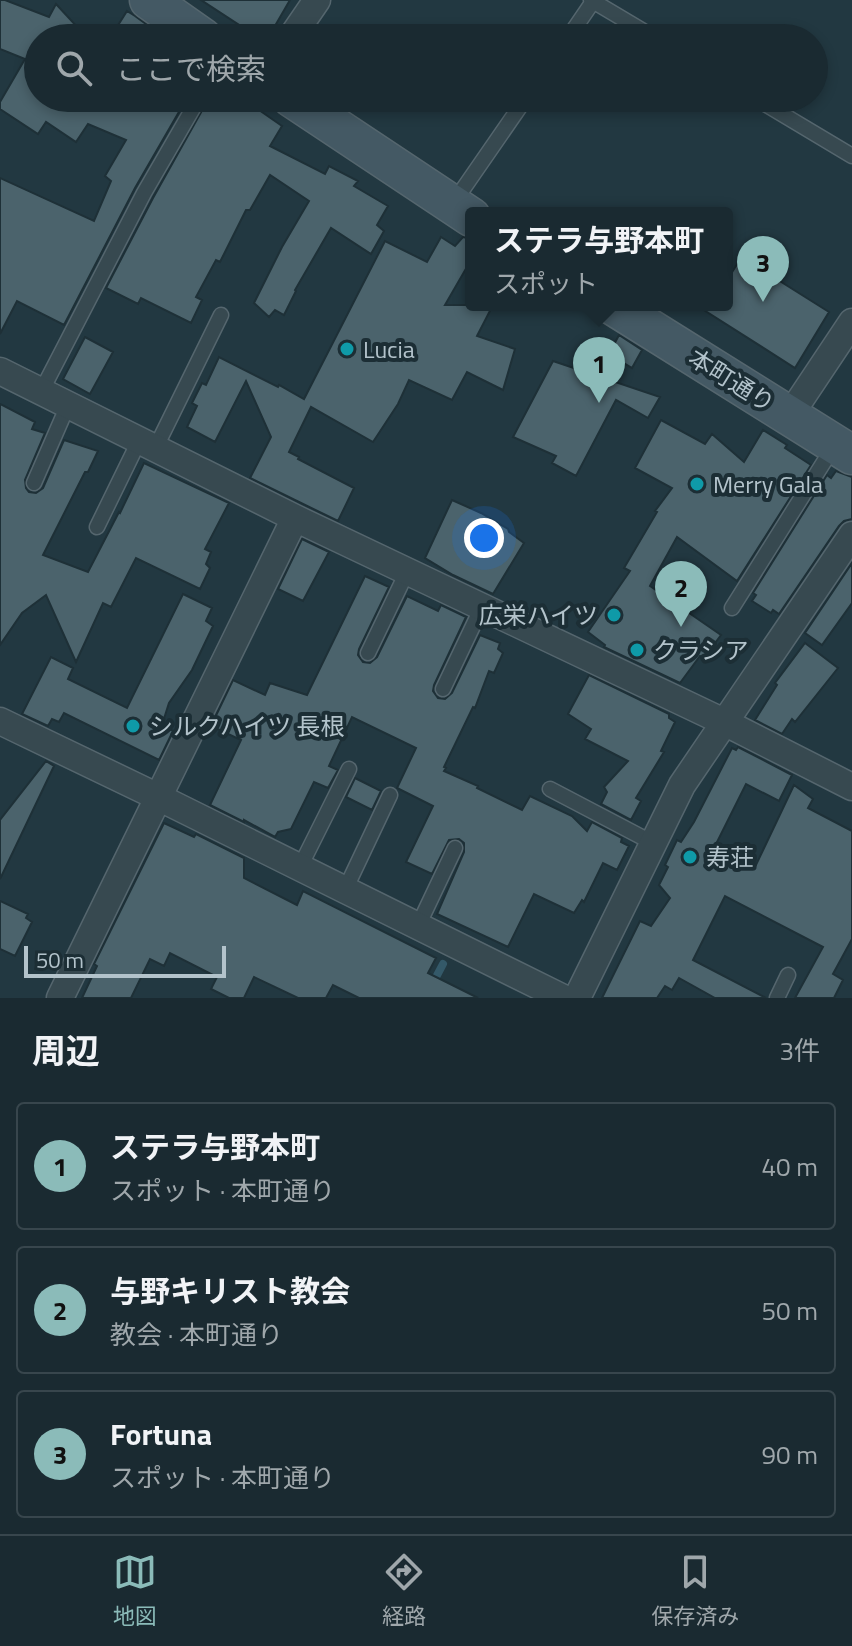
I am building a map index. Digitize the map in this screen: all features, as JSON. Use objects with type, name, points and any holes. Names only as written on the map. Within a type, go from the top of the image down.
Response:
[{"type":"main road","points":[[149,0],[183,24]]},
{"type":"main road","points":[[313,112],[461,211]]},
{"type":"main road","name":"本町通り","points":[[622,311],[844,450]]},
{"type":"street","points":[[301,24],[317,0]]},
{"type":"street","points":[[790,415],[852,322]]},
{"type":"street","points":[[0,371],[295,518],[724,722],[852,787]]},
{"type":"street","points":[[60,998],[295,518]]},
{"type":"street","points":[[577,998],[682,785],[852,535]]},
{"type":"street","points":[[0,721],[563,998]]},
{"type":"lane","points":[[577,24],[593,0],[632,24]]},
{"type":"lane","points":[[42,390],[144,193],[191,112]]},
{"type":"lane","points":[[461,211],[518,112]]},
{"type":"lane","points":[[778,112],[852,156]]},
{"type":"lane","points":[[97,527],[221,315]]},
{"type":"lane","points":[[34,483],[68,405]]},
{"type":"lane","points":[[732,608],[844,450]]},
{"type":"lane","points":[[368,653],[407,572]]},
{"type":"lane","points":[[443,689],[482,607]]},
{"type":"lane","points":[[300,867],[349,769]]},
{"type":"lane","points":[[550,789],[653,843]]},
{"type":"lane","points":[[345,890],[390,795]]},
{"type":"lane","points":[[418,926],[455,848]]},
{"type":"lane","points":[[777,998],[788,975]]},
{"type":"building","points":[[0,0],[49,17],[56,4],[74,24],[24,24],[24,59],[0,49]]},
{"type":"building","points":[[201,0],[290,0],[276,24],[238,24]]},
{"type":"building","points":[[127,11],[146,24],[119,24]]},
{"type":"building","points":[[24,61],[24,112],[179,112],[135,188],[64,325],[17,301],[0,334],[0,178],[94,221],[111,181],[105,176],[126,140],[88,124],[76,142],[46,122],[38,134],[0,109],[0,102]]},
{"type":"building","points":[[201,112],[262,112],[282,126],[270,146],[325,174],[329,166],[358,181],[354,186],[388,206],[377,225],[384,231],[371,254],[331,228],[284,315],[275,310],[269,317],[254,303],[309,201],[270,175],[196,297],[202,300],[191,323],[141,298],[138,304],[106,288]]},
{"type":"building","points":[[441,237],[455,246],[465,238],[465,270],[445,305],[465,305],[465,311],[490,311],[477,336],[515,349],[503,390],[467,372],[452,400],[409,380],[398,404],[373,442],[311,407],[289,452],[354,488],[338,521],[250,478],[271,437],[246,381],[215,442],[187,427],[197,406],[192,403],[202,383],[206,385],[219,357],[304,399],[385,241],[427,262]]},
{"type":"building","points":[[748,247],[773,264],[770,269],[778,274],[775,278],[829,312],[795,368],[705,311],[733,311],[733,271]]},
{"type":"building","points":[[619,335],[642,350],[632,368],[609,354]]},
{"type":"building","points":[[85,337],[113,352],[90,394],[63,379]]},
{"type":"building","points":[[553,361],[660,397],[648,418],[616,400],[576,476],[552,463],[556,456],[513,437]]},
{"type":"building","points":[[0,404],[35,422],[32,429],[45,433],[25,480],[29,492],[36,493],[43,488],[64,440],[98,451],[43,555],[88,572],[144,463],[229,503],[205,549],[211,552],[206,564],[210,568],[200,589],[136,558],[111,607],[103,603],[76,662],[46,595],[22,613],[0,645]]},
{"type":"building","points":[[661,420],[705,444],[712,434],[744,462],[763,430],[811,465],[737,581],[677,537],[650,586],[721,635],[680,683],[604,647],[588,632],[630,571],[624,568],[655,511],[672,488],[635,468]]},
{"type":"building","points":[[836,471],[852,477],[852,519],[839,526],[779,614],[773,610],[771,613],[752,601],[756,595],[753,593],[827,475],[831,478]]},
{"type":"building","points":[[452,500],[508,529],[524,543],[493,594],[425,558]]},
{"type":"building","points":[[302,539],[329,552],[303,601],[278,589]]},
{"type":"building","points":[[852,563],[852,603],[822,645],[805,633]]},
{"type":"building","points":[[365,576],[389,587],[359,649],[358,655],[363,662],[370,663],[377,657],[407,596],[438,611],[441,605],[466,617],[434,685],[433,691],[438,698],[445,699],[452,693],[480,635],[500,643],[498,649],[503,653],[494,673],[489,671],[475,708],[444,771],[522,810],[530,796],[572,816],[587,831],[592,822],[622,838],[621,842],[629,846],[617,870],[603,863],[584,902],[582,900],[574,913],[534,894],[508,947],[437,914],[464,852],[464,843],[459,839],[449,840],[432,874],[406,862],[433,806],[397,788],[416,748],[352,717],[329,766],[338,770],[328,788],[314,782],[291,829],[278,832],[275,837],[210,805],[241,740],[211,726],[233,680],[265,695],[270,683],[307,695]]},
{"type":"building","points":[[183,594],[212,608],[206,621],[213,626],[192,670],[169,703],[162,725],[173,731],[159,760],[64,713],[59,722],[52,719],[48,726],[22,714],[51,657],[73,668],[68,679],[127,708]]},
{"type":"building","points":[[805,643],[838,668],[782,734],[755,720],[777,685],[775,683]]},
{"type":"building","points":[[589,675],[669,714],[675,722],[661,751],[664,752],[636,798],[641,801],[631,820],[601,804],[607,792],[604,787],[628,761],[585,739],[591,729],[568,714]]},
{"type":"building","points":[[738,747],[792,775],[779,801],[746,784],[716,844],[756,865],[794,785],[813,799],[808,808],[852,831],[852,939],[833,974],[843,980],[834,998],[795,998],[823,947],[725,896],[693,960],[766,998],[715,998],[679,978],[672,990],[665,986],[657,998],[602,998],[640,921],[651,926],[670,898],[659,885],[668,867],[665,865],[677,840],[681,842],[694,822],[732,748],[736,750]]},
{"type":"building","points":[[46,761],[54,766],[0,879],[0,820]]},
{"type":"building","points":[[355,778],[381,791],[372,810],[346,797]]},
{"type":"building","points":[[164,823],[194,837],[196,834],[244,858],[244,878],[297,905],[303,891],[436,958],[428,973],[478,998],[359,998],[333,985],[326,998],[298,998],[254,977],[244,998],[229,998],[211,989],[217,977],[170,953],[164,966],[150,959],[131,998],[82,998],[97,966],[94,964]]},
{"type":"building","points":[[0,901],[28,914],[26,918],[32,922],[15,956],[0,949]]},
{"type":"waterway","points":[[425,998],[443,964]]},
{"type":"place","name":"Fortuna","points":[[763,302]]},
{"type":"place","name":"Lucia","points":[[347,349]]},
{"type":"place","name":"ステラ与野本町","points":[[599,403]]},
{"type":"place","name":"Merry Gala","points":[[697,484]]},
{"type":"place","name":"広栄ハイツ","points":[[614,615]]},
{"type":"place","name":"与野キリスト教会","points":[[681,627]]},
{"type":"place","name":"クラシア","points":[[637,650]]},
{"type":"place","name":"シルクハイツ 長根","points":[[133,726]]},
{"type":"place","name":"寿荘","points":[[690,857]]}]
